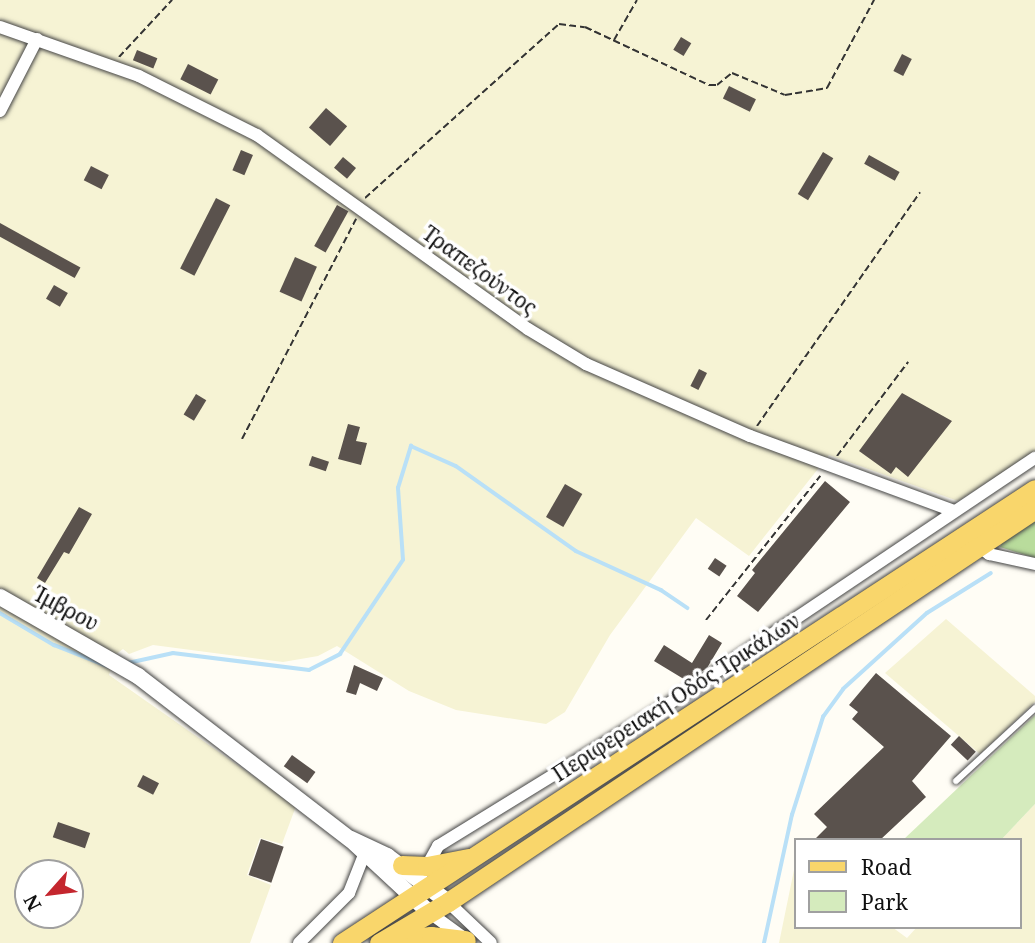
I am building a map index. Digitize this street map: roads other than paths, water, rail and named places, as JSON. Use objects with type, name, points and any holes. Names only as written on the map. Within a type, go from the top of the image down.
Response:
[{"type":"main road","name":"Περιφερειακή Οδός Τρικάλων","points":[[342,943],[1035,489]]},
{"type":"main road","name":"Περιφερειακή Οδός Τρικάλων","points":[[381,942],[448,902],[1035,509]]},
{"type":"main road","points":[[402,865],[427,866],[479,854]]},
{"type":"main road","points":[[381,942],[431,936],[469,942]]},
{"type":"street","name":"Τραπεζούντος","points":[[0,27],[111,66],[239,125],[362,206],[557,348],[604,373],[750,436],[954,511]]},
{"type":"street","points":[[0,111],[37,39]]},
{"type":"street","points":[[427,866],[438,846],[472,829],[658,710],[1035,458]]},
{"type":"street","points":[[978,546],[989,554],[1035,564]]},
{"type":"street","name":"Ίμβρου","points":[[0,597],[111,657],[351,839]]},
{"type":"street","points":[[351,839],[369,844],[402,865],[448,902],[491,943]]},
{"type":"street","points":[[351,839],[364,855],[411,898],[469,942]]},
{"type":"street","points":[[299,943],[349,893],[364,855]]},
{"type":"lane","points":[[956,781],[1035,708]]},
{"type":"waterway","points":[[128,663],[173,653],[309,670],[340,654],[403,560],[398,488],[411,446],[456,466],[576,551],[661,590],[688,608]]},
{"type":"waterway","points":[[764,943],[792,815],[823,717],[843,689],[927,613],[991,573]]},
{"type":"waterway","points":[[0,613],[54,645],[110,667]]}]
